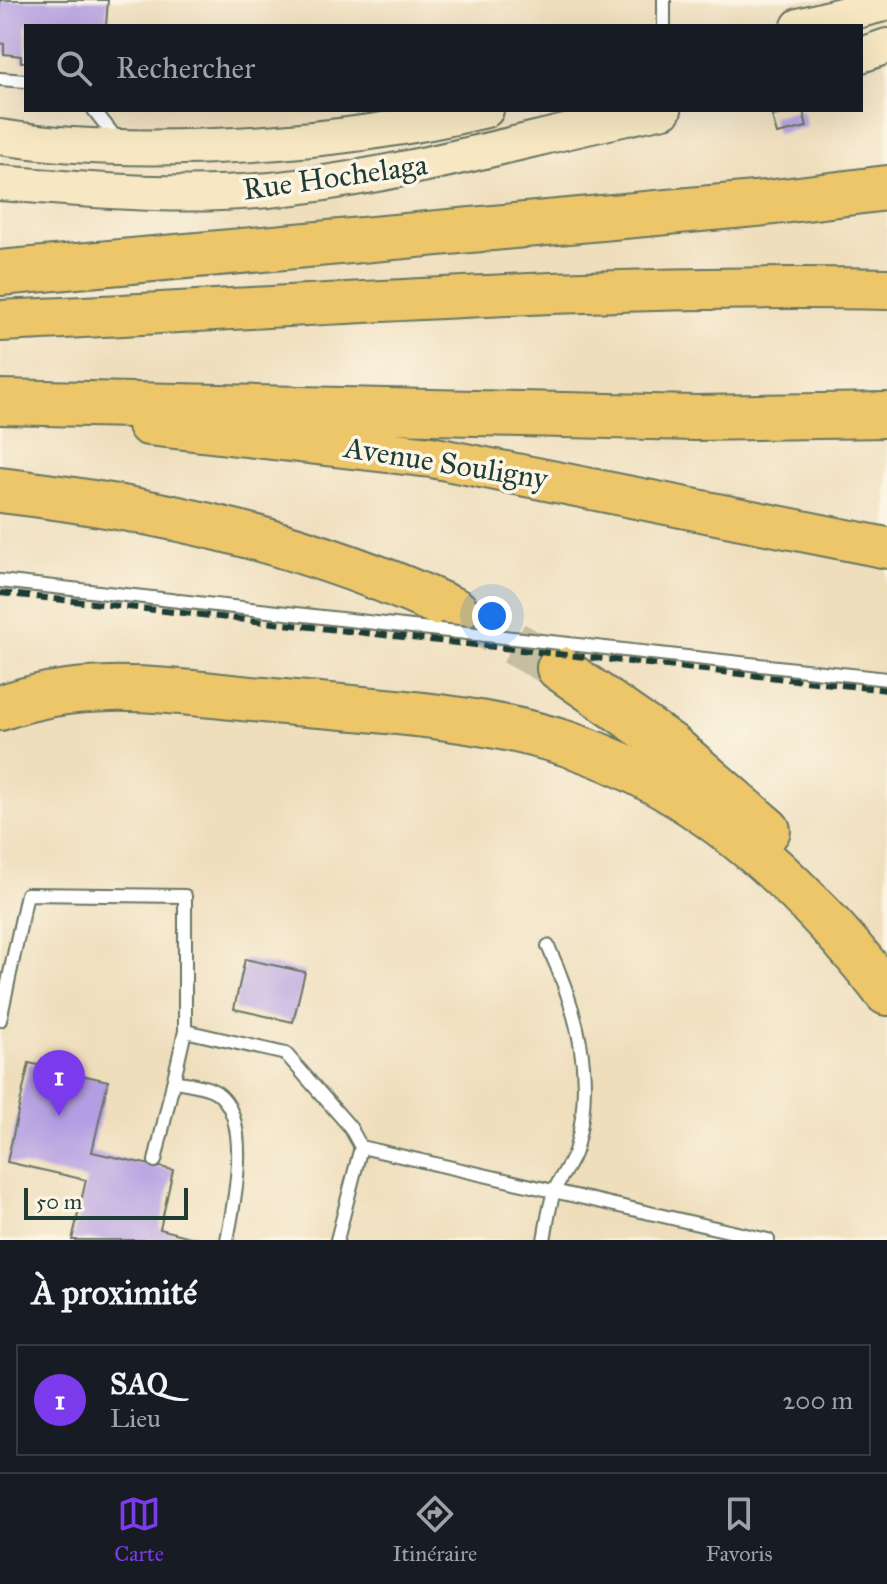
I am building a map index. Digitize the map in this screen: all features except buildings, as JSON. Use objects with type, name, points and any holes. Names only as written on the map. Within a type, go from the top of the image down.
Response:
[{"type":"highway","points":[[0,273],[766,203],[887,188]]},
{"type":"highway","points":[[0,321],[544,294],[777,287],[887,289]]},
{"type":"highway","points":[[0,402],[726,418],[887,415]]},
{"type":"highway","name":"Avenue Souligny","points":[[0,416],[189,427],[431,457],[887,548]]},
{"type":"highway","points":[[0,490],[144,510],[228,528],[367,572],[448,620]]},
{"type":"highway","points":[[559,656],[762,824],[829,894],[887,967]]},
{"type":"highway","points":[[0,708],[66,691],[163,690],[451,720],[566,743],[660,784],[741,841],[834,930],[887,993]]},
{"type":"main road","points":[[807,24],[887,3]]},
{"type":"main road","points":[[863,54],[887,46]]},
{"type":"main road","name":"Rue Hochelaga","points":[[0,137],[121,145],[297,139],[388,128],[475,112]]},
{"type":"main road","name":"Rue Hochelaga","points":[[0,183],[99,191],[221,193],[294,187],[453,159],[655,112]]},
{"type":"lane","points":[[664,0],[664,24]]},
{"type":"lane","points":[[0,79],[24,81]]},
{"type":"lane","points":[[96,112],[121,145]]},
{"type":"lane","points":[[0,581],[448,620],[559,656],[887,679]]},
{"type":"lane","points":[[0,1020],[27,894],[185,896],[185,1031],[155,1161]]},
{"type":"lane","points":[[544,1240],[554,1191],[575,1152],[586,1086],[576,1019],[548,946]]},
{"type":"lane","points":[[185,1031],[286,1054],[350,1127],[361,1147],[337,1240]]},
{"type":"lane","points":[[175,1081],[215,1091],[232,1113],[239,1181],[227,1240]]},
{"type":"lane","points":[[361,1147],[768,1240]]},
{"type":"tunnel","points":[[456,611],[559,668]]},
{"type":"railway","points":[[0,593],[887,690]]},
{"type":"place","name":"SAQ","points":[[59,1116]]}]
